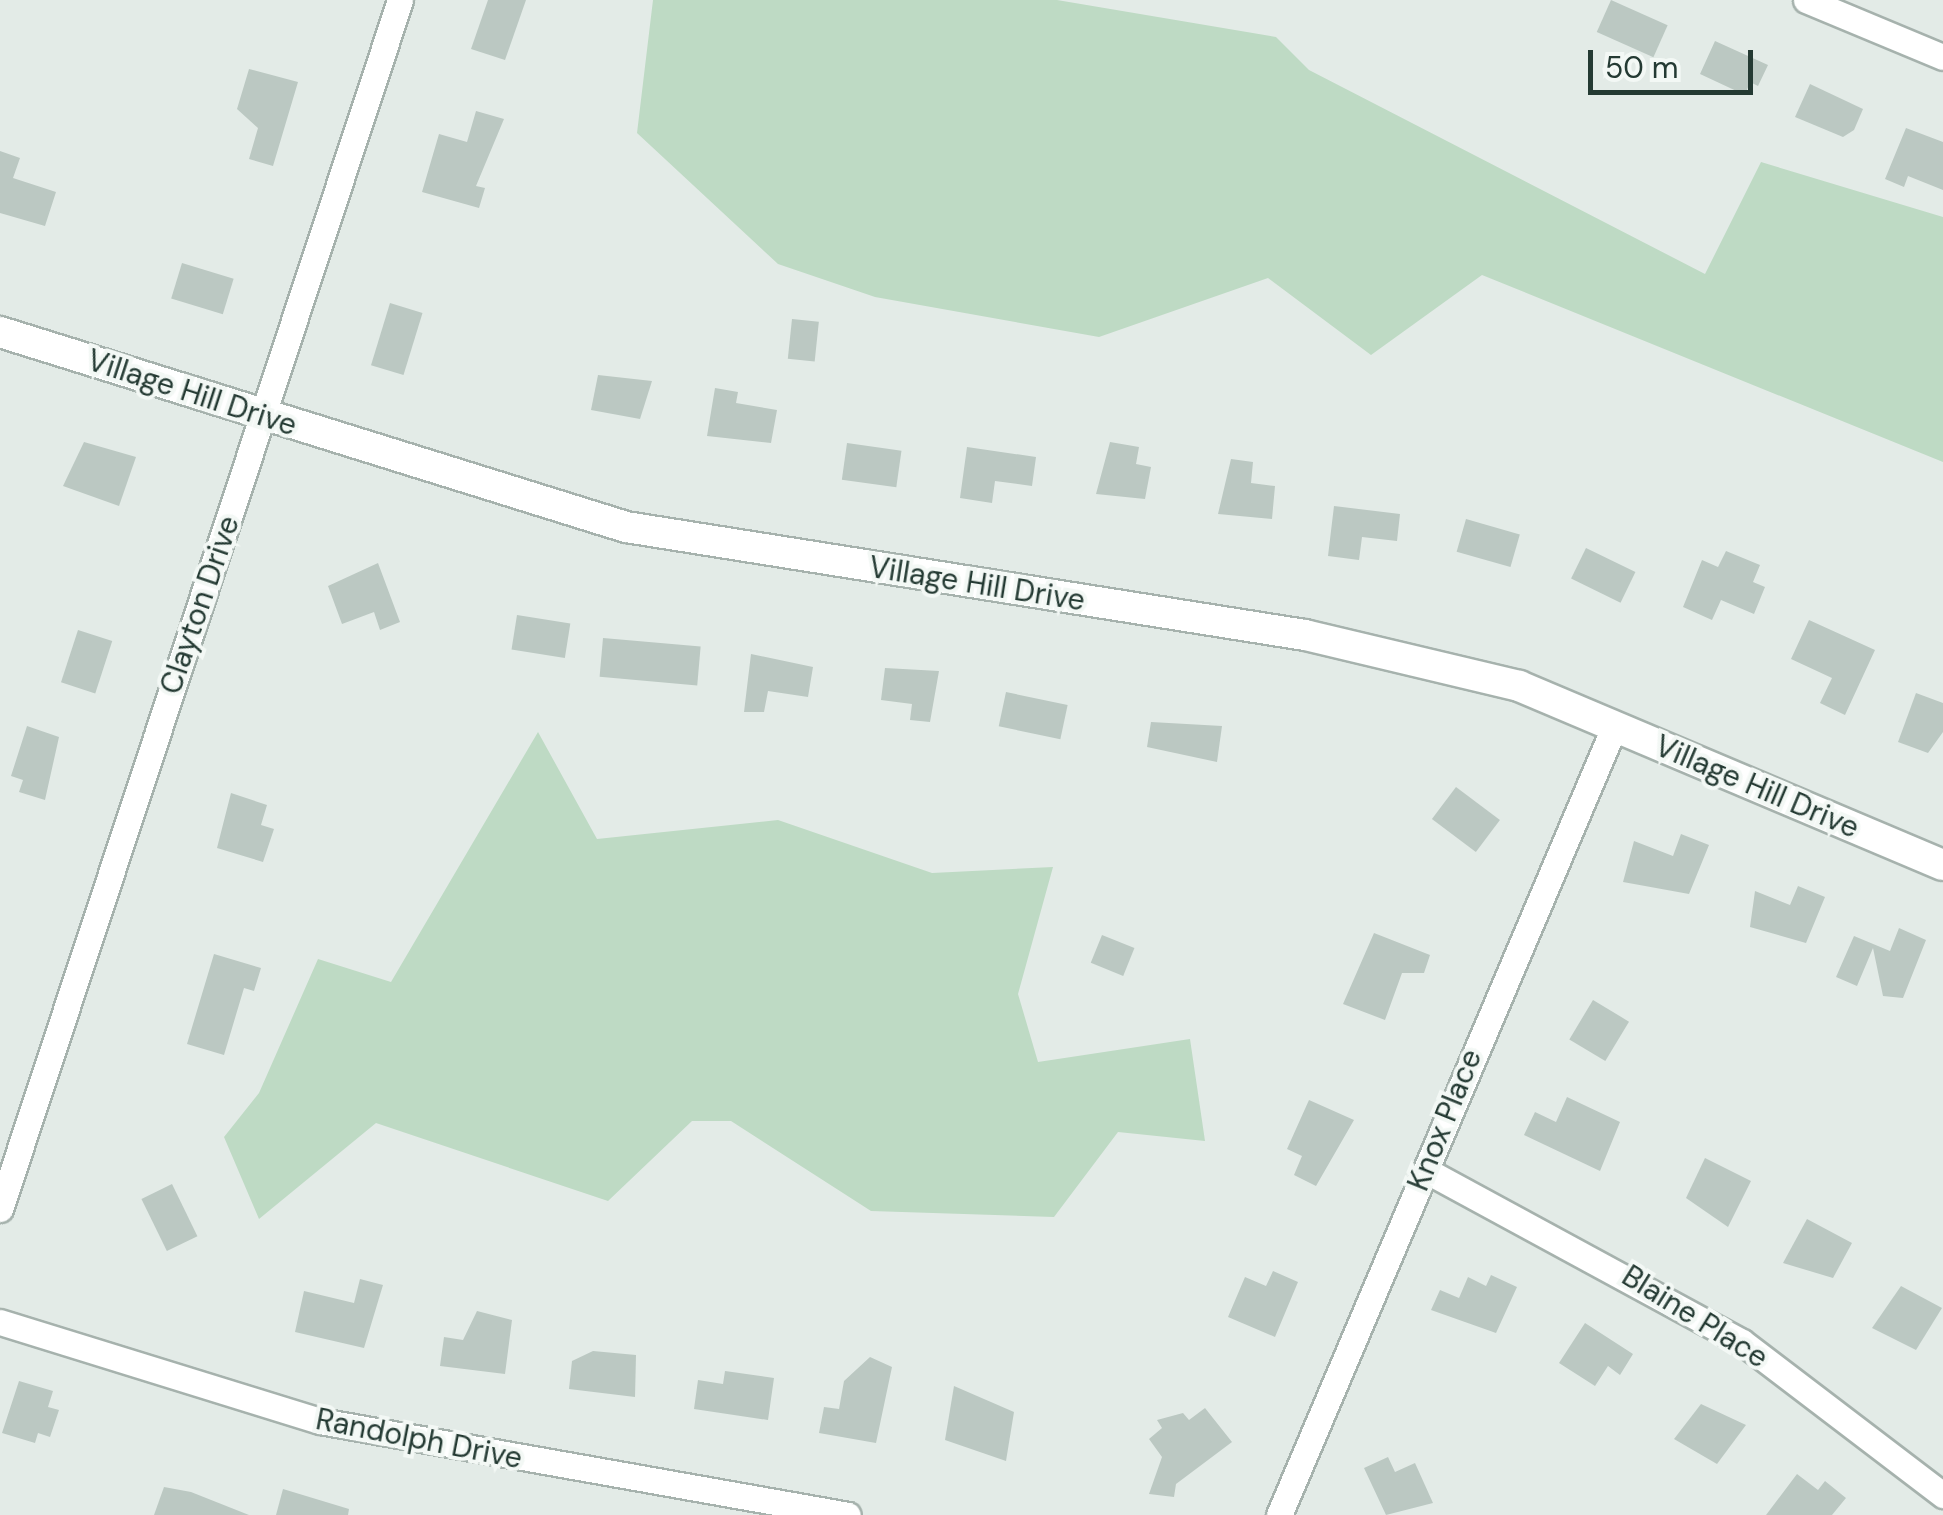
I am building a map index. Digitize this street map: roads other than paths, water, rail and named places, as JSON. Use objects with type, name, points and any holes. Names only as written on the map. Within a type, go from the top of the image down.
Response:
[{"type":"street","name":"Clayton Drive","points":[[0,1210],[400,0]]},
{"type":"street","points":[[1806,0],[1943,57]]},
{"type":"street","name":"Village Hill Drive","points":[[0,332],[626,528],[1305,635],[1519,686],[1943,865]]},
{"type":"street","name":"Knox Place","points":[[1278,1515],[1615,725]]},
{"type":"street","name":"Blaine Place","points":[[1427,1171],[1742,1342],[1943,1495]]},
{"type":"street","name":"Randolph Drive","points":[[0,1322],[320,1421],[848,1515]]}]
